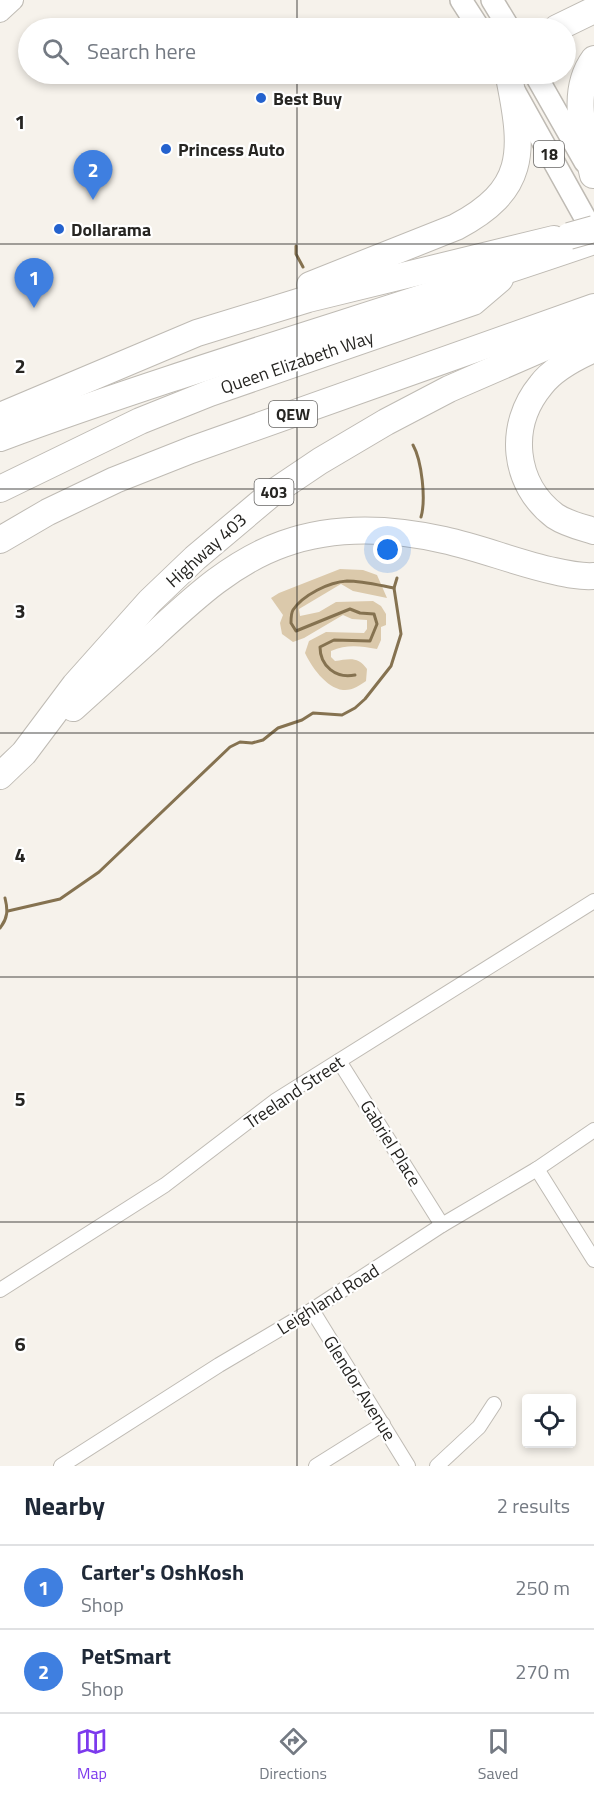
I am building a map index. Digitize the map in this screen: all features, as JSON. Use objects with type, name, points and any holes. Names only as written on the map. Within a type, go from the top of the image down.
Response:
[{"type":"highway","points":[[576,19],[594,10]]},
{"type":"highway","points":[[593,177],[580,112],[585,76],[594,59]]},
{"type":"highway","points":[[0,417],[474,218],[491,204],[513,174],[519,127],[508,84]]},
{"type":"highway","points":[[197,333],[308,299],[583,240],[594,229]]},
{"type":"highway","name":"Queen Elizabeth Way","points":[[0,489],[140,421],[210,393],[473,302],[511,269],[583,240]]},
{"type":"highway","points":[[0,438],[154,383],[511,269]]},
{"type":"highway","name":"QEW","points":[[0,540],[48,512],[126,476],[191,450],[594,307]]},
{"type":"highway","name":"Highway 403","points":[[0,776],[24,753],[75,685],[150,601],[213,542],[271,495],[320,461],[449,389],[594,326]]},
{"type":"highway","points":[[594,349],[573,360],[542,383],[524,413],[518,435],[519,459],[524,479],[534,494],[557,517],[594,531]]},
{"type":"highway","points":[[24,753],[201,592],[231,570],[283,544],[330,533],[357,530],[389,531],[447,541],[518,563],[562,573],[594,576]]},
{"type":"main road","points":[[462,0],[473,18]]},
{"type":"main road","points":[[492,0],[503,18]]},
{"type":"main road","name":"18","points":[[510,84],[583,240]]},
{"type":"main road","name":"18","points":[[541,84],[593,177]]},
{"type":"street","points":[[0,12],[13,0]]},
{"type":"street","name":"Treeland Street","points":[[0,1290],[165,1185],[275,1101],[594,900]]},
{"type":"street","name":"Gabriel Place","points":[[339,1061],[442,1225]]},
{"type":"street","name":"Leighland Road","points":[[61,1466],[219,1365],[312,1310],[442,1225],[537,1169],[594,1130]]},
{"type":"street","points":[[537,1169],[594,1260]]},
{"type":"street","name":"Glendor Avenue","points":[[312,1310],[408,1466]]},
{"type":"street","points":[[437,1466],[480,1427],[494,1404]]},
{"type":"street","points":[[316,1466],[383,1424]]},
{"type":"shaded area","points":[[340,569],[363,570],[377,575],[387,598],[353,591],[341,584],[299,609],[300,616],[319,612],[336,602],[373,601],[381,606],[386,614],[386,625],[381,627],[381,640],[377,649],[354,646],[331,651],[331,657],[335,661],[357,660],[367,669],[366,681],[346,690],[325,681],[305,653],[309,641],[326,632],[364,633],[367,629],[367,620],[352,619],[343,615],[293,642],[282,634],[280,623],[283,615],[271,598]]},
{"type":"waterway","points":[[296,246],[296,254],[303,267]]},
{"type":"waterway","points":[[413,445],[419,461],[422,481],[421,517]]},
{"type":"waterway","points":[[355,675],[342,675],[330,670],[323,660],[320,647],[334,640],[370,641],[377,624],[374,614],[360,613],[350,609],[296,631],[291,623],[292,611],[310,594],[332,584],[353,581],[394,588],[397,578]]},
{"type":"waterway","points":[[8,911],[60,899],[99,872],[230,747],[240,742],[252,743],[263,740],[278,728],[302,720],[313,713],[342,715],[355,708],[391,666],[401,634],[394,588]]},
{"type":"waterway","points":[[0,928],[7,914],[5,898]]},
{"type":"place","name":"Best Buy","points":[[261,98]]},
{"type":"place","name":"Princess Auto","points":[[166,149]]},
{"type":"place","name":"PetSmart","points":[[93,200]]},
{"type":"place","name":"Dollarama","points":[[59,229]]},
{"type":"place","name":"Carter's OshKosh","points":[[34,308]]}]
